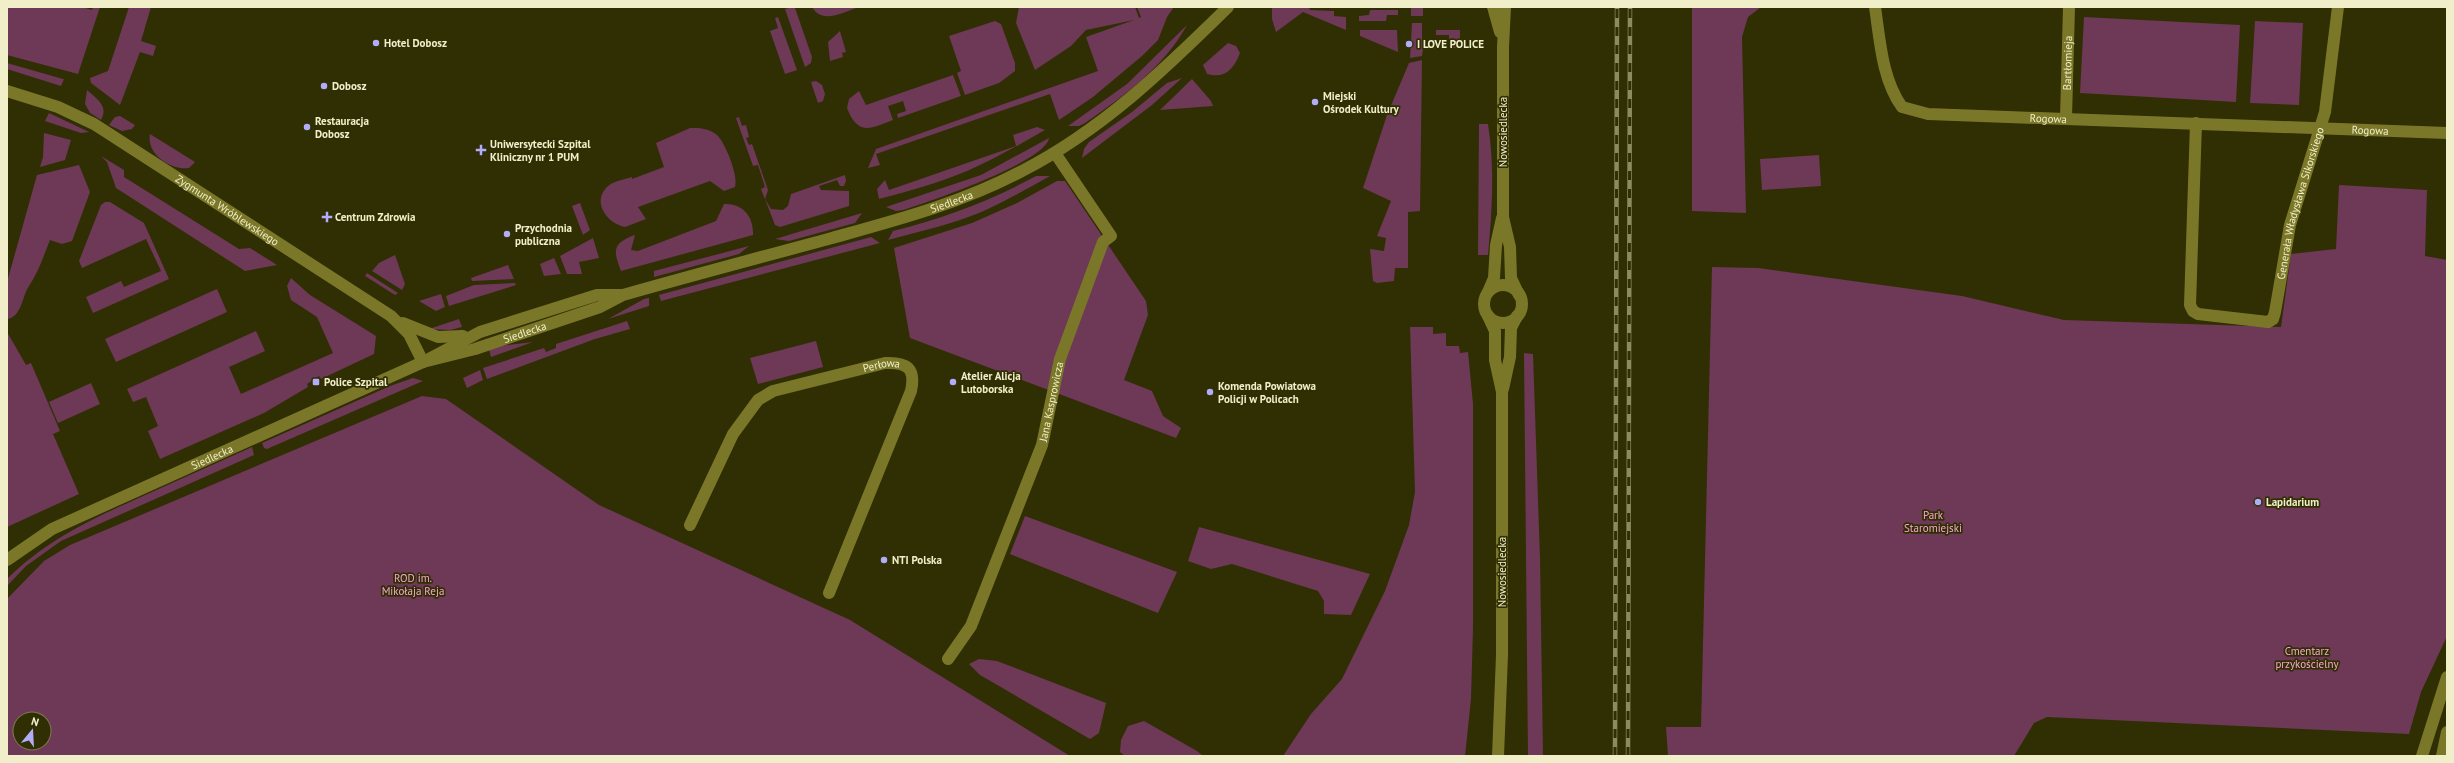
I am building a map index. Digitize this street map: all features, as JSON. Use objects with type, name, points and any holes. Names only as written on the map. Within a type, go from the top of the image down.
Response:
[{"type":"street","name":"Siedlecka","points":[[423,362],[475,349],[600,307],[624,295],[933,209],[990,187],[1055,153],[1094,128],[1151,82],[1228,7]]},
{"type":"street","name":"Nowosiedlecka","points":[[1493,7],[1503,47]]},
{"type":"street","name":"Nowosiedlecka","points":[[1502,392],[1510,358],[1511,328],[1521,308],[1519,295],[1511,278],[1510,247],[1503,217],[1503,47],[1505,7]]},
{"type":"street","name":"Rogowa","points":[[1875,7],[1887,76],[1893,94],[1902,107],[1928,114],[2447,133]]},
{"type":"street","name":"Bartłomieja","points":[[2066,118],[2069,7]]},
{"type":"street","name":"Generała Władysława Sikorskiego","points":[[2196,123],[2190,305],[2193,311],[2259,323],[2268,322],[2273,319],[2290,225],[2325,112],[2338,7]]},
{"type":"street","name":"Zygmunta Wróblewskiego","points":[[7,91],[58,106],[94,124],[391,316],[409,334],[423,362]]},
{"type":"street","name":"Jana Kasprowicza","points":[[948,659],[971,626],[1042,445],[1060,358],[1103,242],[1111,236],[1055,153]]},
{"type":"street","name":"Nowosiedlecka","points":[[1497,755],[1502,655],[1502,392],[1495,360],[1495,331],[1484,304],[1494,278],[1496,245],[1503,217]]},
{"type":"street","points":[[1488,292],[1496,286],[1506,286],[1519,295]]},
{"type":"street","name":"Siedlecka","points":[[391,316],[416,330],[438,337],[451,338],[471,335],[597,295],[624,295]]},
{"type":"street","points":[[1488,316],[1493,321],[1503,323],[1517,316]]},
{"type":"street","name":"Siedlecka","points":[[7,560],[52,529],[92,509],[423,362],[471,335]]},
{"type":"street","name":"Perłowa","points":[[690,526],[733,434],[758,400],[773,391],[885,363],[901,362],[910,370],[913,380],[911,391],[829,593]]},
{"type":"street","points":[[2422,756],[2442,711],[2447,677]]},
{"type":"street","points":[[2442,756],[2447,732]]},
{"type":"green space","points":[[7,7],[82,7],[92,10],[93,7],[100,7],[78,74],[7,55]]},
{"type":"green space","points":[[129,7],[151,7],[141,41],[156,46],[153,56],[140,52],[120,105],[91,83],[90,78],[108,71]]},
{"type":"green space","points":[[792,7],[795,8],[812,57],[811,63],[805,67],[785,9]]},
{"type":"green space","points":[[812,7],[859,7],[834,16],[827,16],[816,12]]},
{"type":"green space","points":[[1019,7],[1135,7],[1139,18],[1141,17],[1137,7],[1174,7],[1167,17],[1158,40],[1142,56],[1093,97],[1059,120],[1050,94],[876,154],[880,165],[868,168],[876,149],[1098,71],[1086,37],[1134,20],[1086,30],[1071,46],[1035,70],[1016,23]]},
{"type":"green space","points":[[1272,7],[1309,7],[1310,10],[1334,11],[1334,16],[1346,17],[1346,30],[1303,12],[1276,32],[1272,19]]},
{"type":"green space","points":[[1411,7],[1423,7],[1423,16],[1411,16]]},
{"type":"green space","points":[[1692,7],[1761,7],[1748,17],[1742,37],[1746,213],[1692,211]]},
{"type":"green space","points":[[1370,10],[1398,10],[1398,15],[1387,15],[1386,21],[1359,21],[1359,16],[1369,15]]},
{"type":"green space","points":[[778,17],[797,70],[785,74],[770,31],[778,28],[775,18]]},
{"type":"green space","points":[[2084,17],[2240,25],[2236,102],[2080,93]]},
{"type":"green space","points":[[995,21],[1001,24],[1015,63],[1015,71],[999,83],[965,95],[957,73],[961,71],[949,36]]},
{"type":"green space","points":[[2255,21],[2303,23],[2299,105],[2250,103]]},
{"type":"green space","points":[[1412,23],[1422,23],[1422,42],[1435,42],[1435,49],[1423,49],[1422,56],[1410,58]]},
{"type":"green space","points":[[1187,25],[1167,54],[1142,80],[1085,123],[1079,126],[1068,126],[1127,84]]},
{"type":"green space","points":[[1360,30],[1397,30],[1398,52],[1360,36]]},
{"type":"green space","points":[[1436,30],[1460,30],[1460,48],[1449,48],[1449,35],[1436,35]]},
{"type":"green space","points":[[840,31],[846,52],[842,53],[843,57],[830,61],[828,42]]},
{"type":"green space","points":[[1228,43],[1236,46],[1240,53],[1235,64],[1224,74],[1207,74],[1203,65]]},
{"type":"green space","points":[[1422,60],[1420,211],[1408,212],[1408,268],[1395,268],[1394,281],[1377,283],[1373,281],[1370,249],[1384,251],[1386,238],[1377,236],[1391,201],[1363,188],[1387,115],[1409,63]]},
{"type":"green space","points":[[7,63],[64,79],[61,86],[7,69]]},
{"type":"green space","points":[[953,75],[961,96],[898,118],[897,114],[906,111],[903,101],[888,106],[893,120],[878,126],[866,128],[860,126],[851,117],[847,108],[849,99],[859,91],[866,105]]},
{"type":"green space","points":[[1182,78],[1152,105],[1082,158],[1084,149],[1089,142],[1132,112],[1167,83]]},
{"type":"green space","points":[[1192,79],[1211,101],[1213,106],[1160,110]]},
{"type":"green space","points":[[816,81],[822,85],[825,94],[823,101],[818,103],[811,82]]},
{"type":"green space","points":[[87,90],[101,103],[103,107],[104,111],[101,120],[90,113],[85,104]]},
{"type":"green space","points":[[49,113],[89,132],[81,133],[45,121]]},
{"type":"green space","points":[[120,116],[135,125],[132,129],[122,131],[109,125],[115,117]]},
{"type":"green space","points":[[739,117],[742,126],[746,125],[749,137],[746,138],[749,145],[752,144],[768,190],[765,199],[771,209],[783,210],[788,206],[791,194],[845,175],[846,181],[844,186],[840,186],[837,180],[819,186],[821,190],[849,191],[849,206],[780,227],[775,225],[761,189],[765,187],[758,165],[753,166],[736,118]]},
{"type":"green space","points":[[1479,124],[1488,124],[1492,157],[1492,206],[1488,255],[1478,255]]},
{"type":"green space","points":[[1037,127],[1045,130],[1006,152],[987,162],[935,183],[879,199],[877,189],[885,180],[889,190],[1016,146],[1013,135]]},
{"type":"green space","points":[[690,128],[700,128],[717,135],[724,145],[733,168],[736,182],[735,187],[724,191],[710,181],[638,207],[646,219],[625,227],[613,222],[601,206],[602,194],[606,188],[618,181],[632,177],[632,179],[664,167],[656,143]]},
{"type":"green space","points":[[44,133],[71,140],[65,160],[40,167],[43,157]]},
{"type":"green space","points":[[150,134],[195,162],[189,168],[182,168],[175,167],[161,160],[152,148]]},
{"type":"green space","points":[[1049,138],[1043,148],[1028,158],[984,180],[903,210],[896,211],[886,207],[981,175]]},
{"type":"green space","points":[[1819,155],[1821,186],[1762,190],[1760,159]]},
{"type":"green space","points":[[101,156],[124,170],[124,177],[239,249],[250,248],[277,265],[245,271],[116,188],[107,162]]},
{"type":"green space","points":[[79,165],[90,192],[72,241],[62,244],[50,240],[19,310],[12,317],[7,319],[7,282],[37,175]]},
{"type":"green space","points":[[1036,176],[1050,176],[979,213],[945,225],[888,240],[893,231],[966,208]]},
{"type":"green space","points":[[1057,181],[1065,181],[1146,301],[1148,315],[1124,380],[1152,391],[1163,416],[1181,428],[1176,438],[910,338],[894,248],[972,223],[1017,203]]},
{"type":"green space","name":"Park Staromiejski","points":[[2339,185],[2427,190],[2425,256],[2447,260],[2447,636],[2421,692],[2409,734],[2047,717],[2034,723],[2014,756],[1668,756],[1666,727],[1701,727],[1712,267],[1758,268],[1962,296],[2064,320],[2281,327],[2291,254],[2336,249]]},
{"type":"green space","points":[[105,202],[110,202],[144,223],[169,279],[93,313],[86,297],[121,281],[124,287],[161,271],[146,239],[82,268],[79,261],[101,205]]},
{"type":"green space","points":[[580,203],[590,230],[583,235],[572,206]]},
{"type":"green space","points":[[724,204],[736,206],[746,212],[753,228],[753,235],[621,271],[616,248],[622,241],[635,235],[631,250],[638,251],[716,221]]},
{"type":"green space","points":[[862,213],[855,223],[789,241],[775,239]]},
{"type":"green space","points":[[871,237],[880,243],[661,301],[659,295]]},
{"type":"green space","points":[[593,238],[599,258],[579,262],[582,274],[567,274],[560,256]]},
{"type":"green space","points":[[749,246],[739,254],[654,277],[654,271]]},
{"type":"green space","points":[[395,255],[405,284],[402,290],[372,271],[379,263]]},
{"type":"green space","points":[[554,258],[561,274],[544,276],[540,264]]},
{"type":"green space","points":[[508,265],[514,279],[472,281],[471,278]]},
{"type":"green space","points":[[367,273],[398,293],[395,295],[365,276]]},
{"type":"green space","points":[[291,278],[310,295],[376,336],[374,354],[321,379],[319,376],[307,384],[308,387],[264,413],[160,459],[148,431],[158,426],[146,397],[133,402],[127,389],[256,331],[265,351],[229,367],[241,394],[333,353],[317,317],[291,300],[287,286]]},
{"type":"green space","points":[[515,283],[516,285],[449,306],[446,296],[474,285]]},
{"type":"green space","points":[[217,289],[227,312],[116,362],[105,339]]},
{"type":"green space","points":[[441,294],[445,307],[436,311],[419,301]]},
{"type":"green space","points":[[649,298],[649,306],[608,319],[644,299]]},
{"type":"green space","points":[[459,319],[462,327],[450,330],[429,329]]},
{"type":"green space","points":[[627,321],[630,329],[595,339],[487,379],[483,368],[544,348],[546,352],[556,348],[556,344]]},
{"type":"green space","points":[[1410,327],[1433,327],[1433,334],[1446,333],[1446,346],[1459,346],[1460,353],[1468,352],[1473,404],[1473,629],[1471,699],[1465,756],[1283,756],[1311,714],[1342,679],[1385,591],[1409,525],[1415,492]]},
{"type":"green space","points":[[7,332],[26,365],[31,363],[60,431],[53,434],[79,494],[7,527]]},
{"type":"green space","points":[[816,341],[823,367],[758,384],[750,358]]},
{"type":"green space","points":[[533,342],[491,357],[489,349],[492,347]]},
{"type":"green space","points":[[1524,353],[1533,354],[1540,558],[1543,756],[1528,756]]},
{"type":"green space","points":[[480,370],[483,380],[467,388],[463,378]]},
{"type":"green space","points":[[413,378],[423,381],[267,449],[264,448],[262,443],[390,386]]},
{"type":"green space","points":[[91,383],[100,404],[58,423],[49,402]]},
{"type":"green space","name":"ROD im. Mikołaja Reja","points":[[422,396],[446,399],[599,505],[850,620],[1070,756],[7,756],[7,599],[44,561],[70,545]]},
{"type":"green space","points":[[252,447],[254,455],[61,541],[26,566],[7,586],[7,579],[23,564],[40,551],[75,529],[113,510]]},
{"type":"green space","points":[[1025,516],[1177,572],[1158,613],[1010,554]]},
{"type":"green space","points":[[1199,527],[1370,574],[1351,615],[1324,614],[1324,601],[1318,591],[1232,564],[1211,569],[1188,561]]},
{"type":"green space","points":[[979,659],[997,661],[1106,703],[1099,733],[1090,739],[980,675],[969,664]]},
{"type":"green space","points":[[1144,721],[1197,751],[1203,756],[1125,756],[1120,752],[1121,740],[1128,726]]},
{"type":"railway","points":[[1615,756],[1617,7]]},
{"type":"railway","points":[[1628,756],[1630,7]]},
{"type":"place","name":"Hotel Dobosz","points":[[376,43]]},
{"type":"place","name":"I LOVE POLICE","points":[[1409,44]]},
{"type":"place","name":"Dobosz","points":[[324,86]]},
{"type":"place","name":"Miejski Ośrodek Kultury","points":[[1315,102]]},
{"type":"place","name":"Restauracja Dobosz","points":[[307,127]]},
{"type":"place","name":"Uniwersytecki Szpital Kliniczny nr 1 PUM","points":[[481,150]]},
{"type":"place","name":"Centrum Zdrowia","points":[[327,217]]},
{"type":"place","name":"Przychodnia publiczna","points":[[507,234]]},
{"type":"place","name":"Police Szpital","points":[[316,382]]},
{"type":"place","name":"Atelier Alicja Lutoborska","points":[[953,382]]},
{"type":"place","name":"Komenda Powiatowa Policji w Policach","points":[[1210,392]]},
{"type":"place","name":"Lapidarium","points":[[2258,502]]},
{"type":"place","name":"NTI Polska","points":[[884,560]]},
{"type":"park label","name":"Cmentarz przykościelny","points":[[2307,657]]}]
